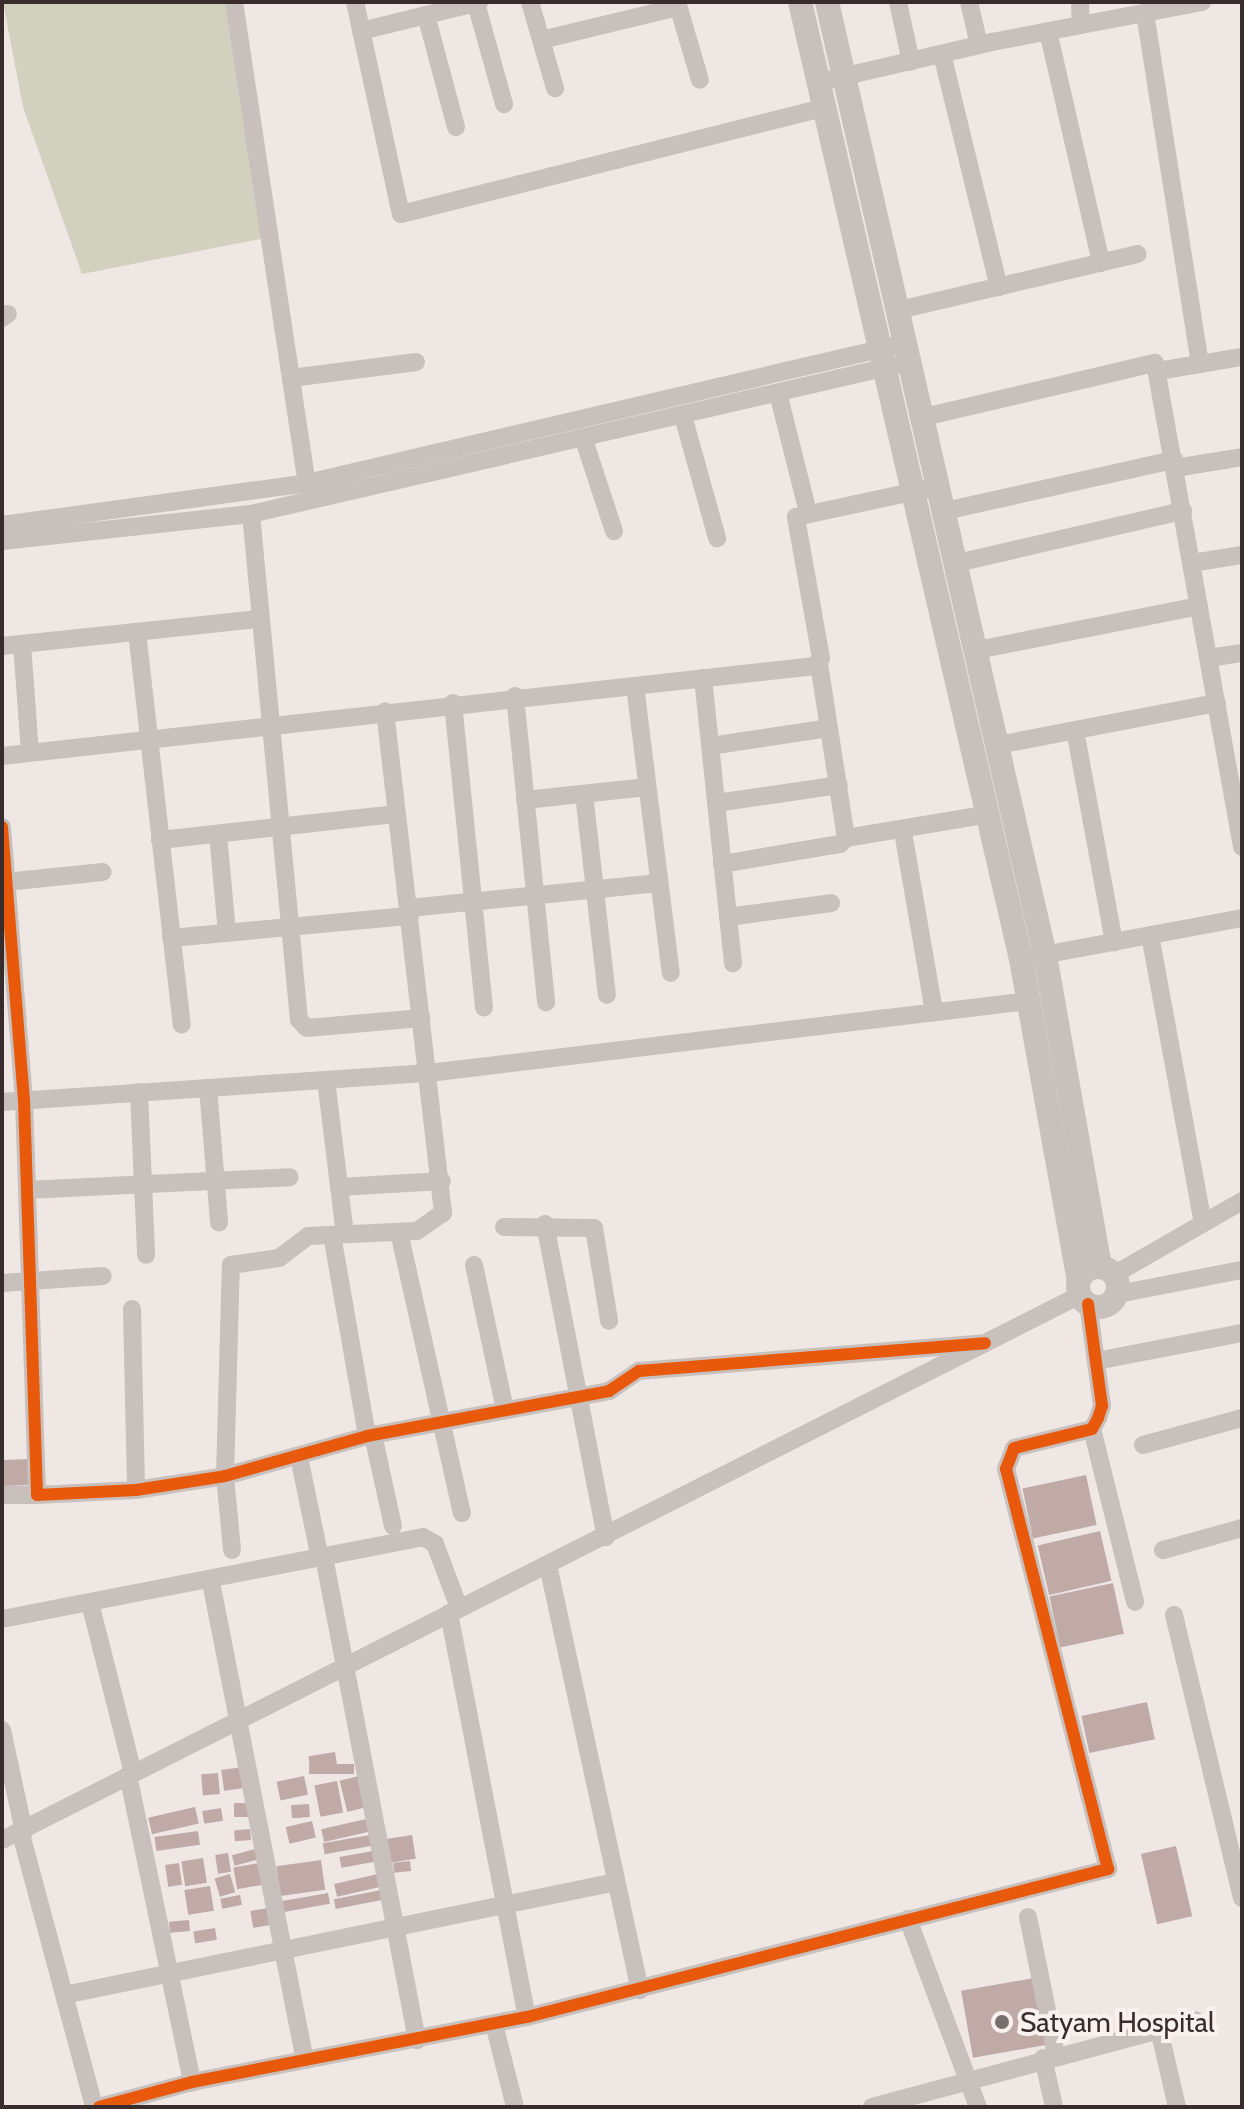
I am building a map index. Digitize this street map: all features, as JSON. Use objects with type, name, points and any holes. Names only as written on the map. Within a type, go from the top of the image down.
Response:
[{"type":"street","points":[[234,2],[307,483]]},
{"type":"street","points":[[355,2],[401,214],[827,107]]},
{"type":"street","points":[[361,31],[478,2],[504,104]]},
{"type":"street","points":[[530,2],[555,88]]},
{"type":"street","points":[[800,2],[832,79],[899,310],[897,355],[924,417],[928,489],[945,511],[998,745],[1000,811],[1045,955],[1111,1278],[1105,1306],[1082,1293]]},
{"type":"street","points":[[827,2],[832,79],[827,107],[897,355],[1000,811],[1028,1001],[1096,1361],[1102,1406],[1092,1429],[1135,1602]]},
{"type":"street","points":[[898,2],[911,62]]},
{"type":"street","points":[[969,2],[979,45]]},
{"type":"street","points":[[1080,2],[1081,25]]},
{"type":"street","points":[[832,79],[979,45],[1202,2]]},
{"type":"street","points":[[541,40],[678,4],[700,80]]},
{"type":"street","points":[[1145,13],[1200,364]]},
{"type":"street","points":[[426,15],[456,127]]},
{"type":"street","points":[[1048,31],[1101,263]]},
{"type":"street","points":[[942,54],[999,287]]},
{"type":"street","points":[[899,310],[1138,254]]},
{"type":"street","points":[[2,541],[251,514],[778,393],[897,355]]},
{"type":"street","points":[[2,525],[307,483],[897,355]]},
{"type":"street","points":[[1158,371],[1242,357]]},
{"type":"street","points":[[924,417],[1147,361],[1158,371],[1242,847]]},
{"type":"street","points":[[291,378],[416,362]]},
{"type":"street","points":[[778,393],[808,512]]},
{"type":"street","points":[[683,416],[717,538]]},
{"type":"street","points":[[584,440],[614,531]]},
{"type":"street","points":[[945,511],[1174,464],[1242,457]]},
{"type":"street","points":[[846,838],[796,517],[808,512],[928,489]]},
{"type":"street","points":[[957,563],[1183,511]]},
{"type":"street","points":[[251,514],[289,927],[303,1025],[422,1018]]},
{"type":"street","points":[[1192,563],[1242,555]]},
{"type":"street","points":[[977,650],[1199,606]]},
{"type":"street","points":[[2,646],[261,619]]},
{"type":"street","points":[[137,632],[182,1024]]},
{"type":"street","points":[[22,644],[30,752]]},
{"type":"street","points":[[1209,658],[1242,653]]},
{"type":"street","points":[[2,756],[819,664]]},
{"type":"street","points":[[703,678],[733,963]]},
{"type":"street","points":[[635,686],[671,973]]},
{"type":"street","points":[[515,696],[546,1002]]},
{"type":"street","points":[[453,703],[484,1007]]},
{"type":"street","points":[[998,745],[1217,703]]},
{"type":"street","points":[[232,1550],[225,1476],[227,1272],[237,1263],[279,1258],[298,1239],[417,1231],[440,1220],[442,1181],[385,711]]},
{"type":"street","points":[[710,746],[829,728]]},
{"type":"street","points":[[1075,730],[1114,942]]},
{"type":"street","points":[[716,803],[839,785]]},
{"type":"street","points":[[525,800],[647,787]]},
{"type":"street","points":[[584,794],[607,995]]},
{"type":"street","points":[[722,864],[840,844],[846,838],[903,832],[1000,811]]},
{"type":"street","points":[[160,840],[397,814]]},
{"type":"street","points":[[2,827],[8,968],[24,1100],[37,1495]]},
{"type":"street","points":[[903,832],[934,1012]]},
{"type":"street","points":[[218,834],[227,932]]},
{"type":"street","points":[[6,882],[102,872]]},
{"type":"street","points":[[171,938],[289,927],[473,901],[659,883]]},
{"type":"street","points":[[728,917],[831,903]]},
{"type":"street","points":[[1021,959],[1242,918]]},
{"type":"street","points":[[1150,935],[1203,1223]]},
{"type":"street","points":[[2,1102],[429,1073],[1028,1001]]},
{"type":"street","points":[[326,1080],[339,1187],[338,1235],[370,1435],[393,1526]]},
{"type":"street","points":[[208,1088],[219,1223]]},
{"type":"street","points":[[139,1092],[146,1255]]},
{"type":"street","points":[[27,1190],[290,1177]]},
{"type":"street","points":[[339,1187],[442,1181]]},
{"type":"street","points":[[1111,1278],[1242,1201]]},
{"type":"street","points":[[545,1224],[606,1537]]},
{"type":"street","points":[[504,1227],[587,1224],[597,1233],[609,1321]]},
{"type":"street","points":[[399,1232],[462,1513]]},
{"type":"street","points":[[474,1265],[505,1410]]},
{"type":"street","points":[[2,1840],[23,1833],[346,1663],[606,1537],[1082,1293],[1089,1268],[1111,1278],[1242,1270]]},
{"type":"street","points":[[2,1283],[103,1276]]},
{"type":"street","points":[[132,1309],[136,1490]]},
{"type":"street","points":[[1096,1361],[1242,1333]]},
{"type":"street","points":[[2,1495],[136,1490],[225,1476],[370,1435],[609,1391],[639,1371],[985,1343]]},
{"type":"street","points":[[1143,1445],[1242,1418]]},
{"type":"street","points":[[2,1730],[23,1833],[64,1995],[97,2107],[192,2082],[527,2017],[1108,1869],[1006,1469],[1007,1457],[1022,1444],[1092,1429]]},
{"type":"street","points":[[299,1457],[346,1663],[417,2040]]},
{"type":"street","points":[[1163,1550],[1242,1528]]},
{"type":"street","points":[[2,1619],[211,1582],[416,1538],[431,1539],[454,1611],[527,2017]]},
{"type":"street","points":[[548,1565],[640,1990]]},
{"type":"street","points":[[211,1582],[305,2060]]},
{"type":"street","points":[[90,1603],[130,1774],[192,2082]]},
{"type":"street","points":[[1174,1615],[1242,1898]]},
{"type":"street","points":[[64,1995],[616,1882]]},
{"type":"street","points":[[1028,1917],[1050,2056],[1054,2107]]},
{"type":"street","points":[[908,1919],[978,2107]]},
{"type":"street","points":[[872,2107],[966,2077],[1196,2020]]},
{"type":"street","points":[[494,2024],[515,2107]]},
{"type":"street","points":[[1159,2029],[1177,2107]]},
{"type":"green space","points":[[3,2],[228,2],[265,238],[82,274],[23,107]]},
{"type":"building","points":[[31,1459],[32,1485],[3,1486],[2,1460]]},
{"type":"building","points":[[1086,1475],[1097,1525],[1033,1538],[1022,1489]]},
{"type":"building","points":[[1100,1531],[1111,1581],[1049,1595],[1038,1545]]},
{"type":"building","points":[[1113,1583],[1124,1634],[1060,1647],[1049,1597]]},
{"type":"building","points":[[1147,1702],[1155,1739],[1089,1753],[1081,1716]]},
{"type":"building","points":[[335,1752],[337,1765],[310,1769],[308,1756]]},
{"type":"building","points":[[309,1764],[354,1764],[354,1774],[309,1774]]},
{"type":"building","points":[[243,1767],[246,1788],[224,1791],[221,1770]]},
{"type":"building","points":[[218,1773],[220,1794],[203,1795],[201,1774]]},
{"type":"building","points":[[304,1776],[308,1795],[281,1800],[277,1782]]},
{"type":"building","points":[[359,1776],[367,1807],[347,1812],[340,1781]]},
{"type":"building","points":[[337,1781],[343,1812],[321,1817],[314,1785]]},
{"type":"building","points":[[234,1803],[249,1803],[249,1817],[234,1817]]},
{"type":"building","points":[[309,1804],[310,1817],[292,1818],[291,1805]]},
{"type":"building","points":[[195,1807],[199,1824],[152,1834],[148,1818]]},
{"type":"building","points":[[221,1808],[223,1821],[204,1824],[202,1811]]},
{"type":"building","points":[[366,1819],[369,1832],[324,1842],[321,1829]]},
{"type":"building","points":[[312,1821],[316,1838],[290,1844],[286,1827]]},
{"type":"building","points":[[250,1829],[251,1840],[235,1841],[234,1830]]},
{"type":"building","points":[[198,1831],[200,1845],[156,1851],[154,1837]]},
{"type":"building","points":[[370,1835],[372,1846],[325,1854],[323,1843]]},
{"type":"building","points":[[412,1835],[416,1859],[390,1863],[386,1839]]},
{"type":"building","points":[[1176,1846],[1192,1916],[1157,1924],[1141,1854]]},
{"type":"building","points":[[255,1849],[258,1860],[235,1866],[232,1855]]},
{"type":"building","points":[[373,1851],[375,1862],[341,1868],[340,1857]]},
{"type":"building","points":[[228,1853],[231,1872],[218,1874],[215,1855]]},
{"type":"building","points":[[203,1858],[207,1883],[185,1886],[181,1861]]},
{"type":"building","points":[[321,1860],[325,1890],[281,1896],[276,1866]]},
{"type":"building","points":[[410,1861],[411,1871],[394,1873],[393,1863]]},
{"type":"building","points":[[179,1863],[182,1885],[168,1887],[165,1865]]},
{"type":"building","points":[[259,1863],[263,1885],[237,1889],[233,1868]]},
{"type":"building","points":[[230,1874],[235,1892],[220,1897],[215,1878]]},
{"type":"building","points":[[378,1874],[381,1887],[337,1897],[334,1884]]},
{"type":"building","points":[[210,1886],[214,1911],[188,1915],[184,1890]]},
{"type":"building","points":[[381,1890],[383,1900],[336,1909],[334,1899]]},
{"type":"building","points":[[328,1893],[330,1904],[283,1912],[281,1901]]},
{"type":"building","points":[[240,1895],[242,1905],[222,1909],[220,1899]]},
{"type":"building","points":[[268,1908],[271,1925],[253,1928],[250,1911]]},
{"type":"building","points":[[189,1920],[190,1931],[170,1933],[169,1922]]},
{"type":"building","points":[[215,1928],[217,1940],[195,1943],[193,1931]]},
{"type":"building","points":[[1034,1978],[1046,2045],[973,2058],[961,1991]]},
{"type":"cycle path","points":[[2,827],[24,1100],[37,1495],[136,1490],[225,1476],[367,1436],[609,1391],[639,1371],[985,1343]]},
{"type":"cycle path","points":[[99,2107],[192,2082],[527,2017],[1108,1869],[1006,1469],[1014,1448],[1092,1429],[1098,1418],[1102,1406],[1088,1304]]},
{"type":"place","name":"Satyam Hospital","points":[[1002,2022]]}]
